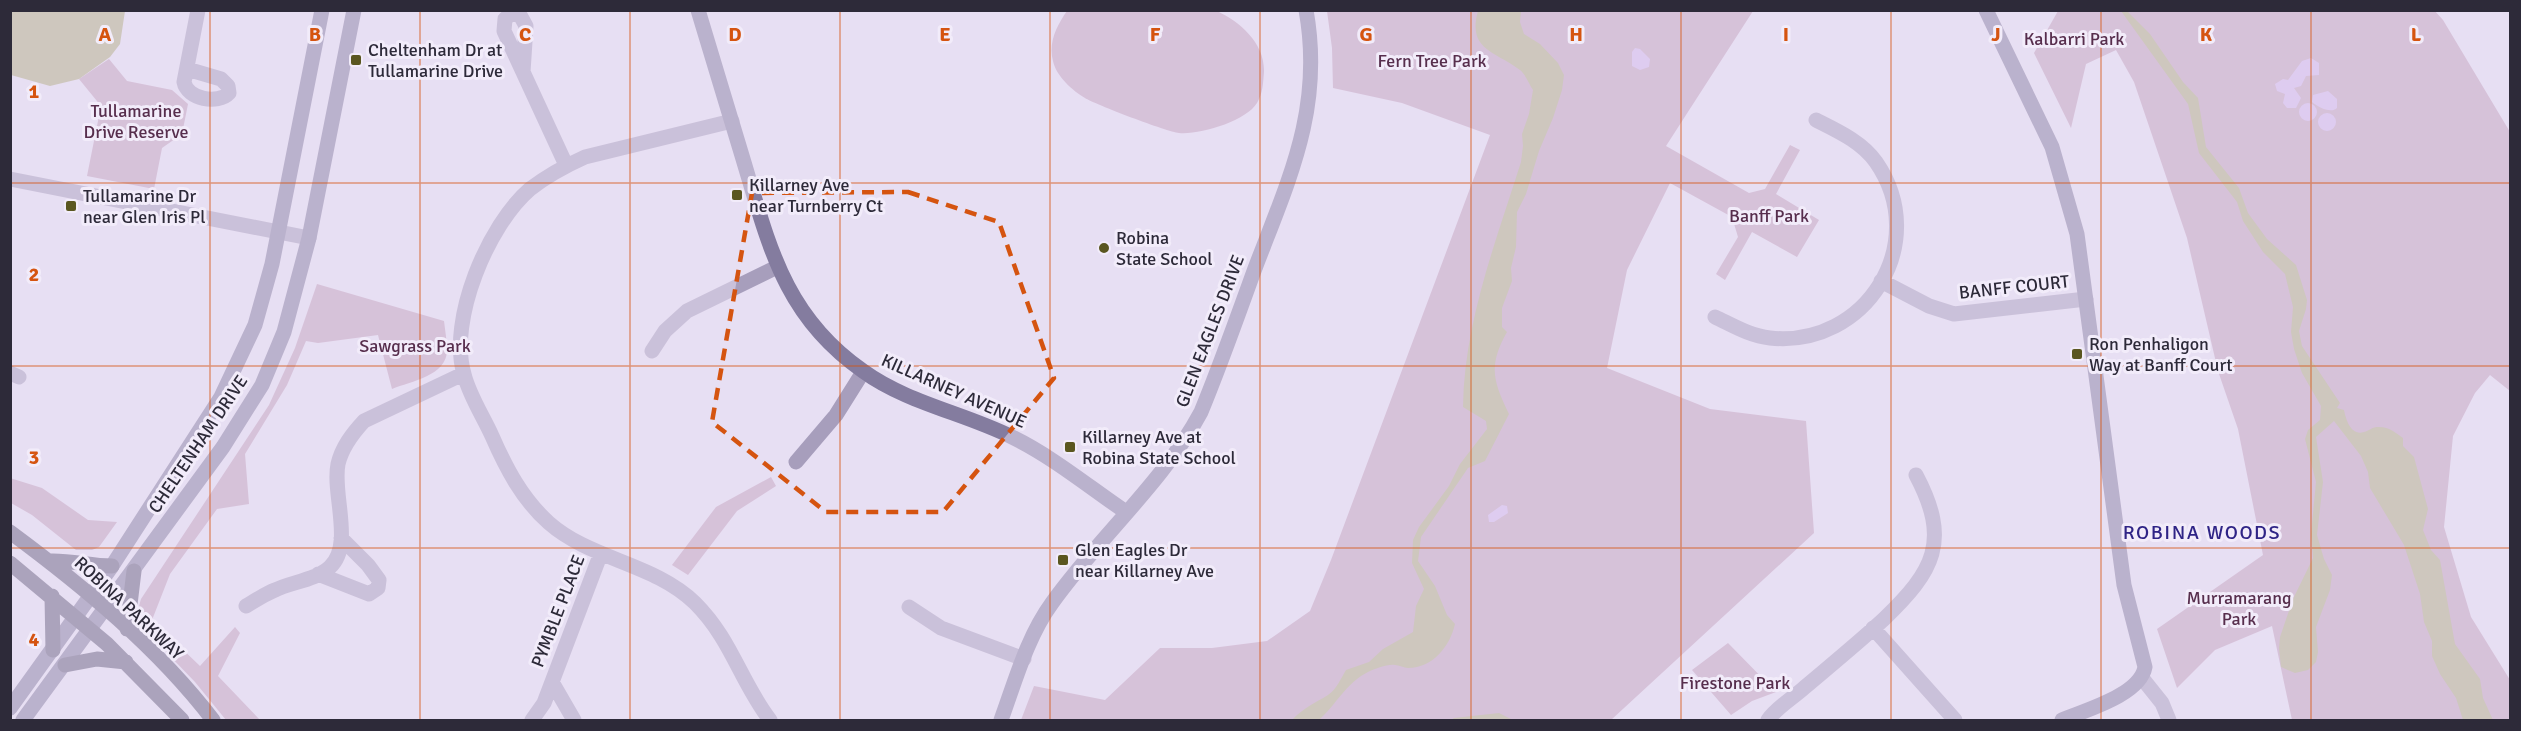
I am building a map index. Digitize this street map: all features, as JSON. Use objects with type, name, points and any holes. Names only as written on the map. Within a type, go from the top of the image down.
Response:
[{"type":"main road","name":"ROBINA PARKWAY","points":[[10,532],[49,561],[127,629],[177,678],[213,720]]},
{"type":"main road","points":[[49,561],[69,560],[86,566],[112,566]]},
{"type":"main road","points":[[10,563],[77,617],[126,662],[182,720]]},
{"type":"main road","points":[[127,629],[134,571]]},
{"type":"main road","points":[[52,596],[53,650]]},
{"type":"main road","points":[[65,665],[97,659],[126,662]]},
{"type":"street","points":[[187,69],[198,10]]},
{"type":"street","name":"CHELTENHAM DRIVE","points":[[10,708],[112,566],[232,377],[258,315],[279,232],[322,10]]},
{"type":"street","name":"CHELTENHAM DRIVE","points":[[23,720],[106,610],[228,440],[262,385],[287,322],[309,238],[354,10]]},
{"type":"street","name":"KILLARNEY AVENUE","points":[[698,10],[777,267],[811,324],[840,354],[863,372],[892,388],[1014,437],[1126,512]]},
{"type":"street","name":"GLEN EAGLES DRIVE","points":[[1001,720],[1024,660],[1051,604],[1178,449],[1201,412],[1302,142],[1311,85],[1312,59],[1306,10]]},
{"type":"street","points":[[1986,10],[2052,147],[2077,234],[2124,585],[2145,667],[2142,678],[2129,691],[2062,720]]},
{"type":"street","points":[[523,72],[566,165]]},
{"type":"street","points":[[1714,317],[1749,333],[1767,338],[1786,339],[1812,335],[1850,319],[1881,281],[1896,244],[1898,223],[1886,179],[1875,160],[1861,146],[1816,120]]},
{"type":"street","points":[[732,121],[585,157],[566,165],[529,190],[516,203],[494,236],[472,282],[464,311],[461,340],[463,374],[504,462],[526,499],[558,530],[601,553],[655,575],[699,606],[723,635],[753,694],[770,720]]},
{"type":"street","points":[[10,179],[309,238]]},
{"type":"street","points":[[652,351],[665,331],[687,311],[777,267]]},
{"type":"street","name":"BANFF COURT","points":[[1881,281],[1929,306],[1954,314],[2086,299]]},
{"type":"street","points":[[796,462],[836,415],[863,372]]},
{"type":"street","points":[[246,606],[275,589],[331,567],[340,550],[341,538],[336,483],[338,464],[346,444],[364,421],[463,374]]},
{"type":"street","points":[[1768,720],[1915,588],[1927,568],[1933,551],[1934,523],[1927,497],[1916,475]]},
{"type":"street","points":[[318,574],[369,594],[378,588],[379,580],[368,565],[341,538]]},
{"type":"street","name":"PYMBLE PLACE","points":[[532,720],[544,703],[601,553]]},
{"type":"street","points":[[909,607],[940,628],[1024,660]]},
{"type":"street","points":[[1873,628],[1955,720]]},
{"type":"street","points":[[2142,678],[2162,703],[2169,720]]},
{"type":"street","name":"PYMBLE PLACE","points":[[552,682],[574,720]]},
{"type":"highlighted area","points":[[908,192],[999,222],[1054,378],[943,512],[826,512],[712,422],[752,193]]},
{"type":"green space","points":[[2434,10],[2443,20],[2510,132],[2510,391],[2490,375],[2475,393],[2453,436],[2444,527],[2471,617],[2510,680],[2510,720],[2292,720],[2272,626],[2215,650],[2177,688],[2157,629],[2263,555],[2238,429],[2218,371],[2187,238],[2134,82],[2116,50],[2086,64],[2071,128],[2034,53],[2058,11]]},
{"type":"green space","points":[[1067,11],[1217,11],[1242,27],[1256,43],[1264,72],[1259,99],[1251,110],[1233,121],[1222,126],[1188,133],[1161,128],[1091,101],[1070,87],[1058,72],[1053,61],[1054,34]]},
{"type":"green space","points":[[1327,11],[1753,11],[1666,146],[1749,193],[1765,189],[1790,145],[1800,150],[1776,194],[1819,220],[1797,257],[1752,232],[1725,280],[1716,274],[1738,237],[1732,217],[1670,183],[1627,270],[1607,368],[1710,409],[1806,421],[1814,533],[1611,720],[1021,720],[1034,686],[1105,700],[1160,648],[1212,648],[1267,641],[1310,611],[1490,135],[1402,103],[1333,88],[1332,48]]},
{"type":"green space","name":"Tullamarine Drive Reserve","points":[[109,59],[127,81],[172,90],[188,104],[182,134],[162,148],[154,189],[87,176],[101,106],[79,79]]},
{"type":"green space","name":"Sawgrass Park","points":[[317,284],[444,321],[447,350],[445,359],[435,372],[392,389],[378,335],[318,343],[306,341],[287,385],[245,454],[249,504],[217,509],[170,574],[152,620],[200,666],[235,627],[240,633],[218,676],[260,720],[226,720],[195,682],[141,626],[138,616],[139,606],[141,599],[269,405],[295,348]]},
{"type":"green space","points":[[771,477],[776,486],[737,511],[688,575],[672,565],[716,507]]},
{"type":"green space","points":[[10,478],[42,488],[88,520],[117,522],[99,547],[92,550],[76,550],[32,515],[11,503]]},
{"type":"green space","name":"Firestone Park","points":[[1728,643],[1776,692],[1752,701],[1731,715],[1692,670]]},
{"type":"sand","points":[[1635,48],[1640,49],[1650,59],[1649,67],[1640,70],[1632,66],[1632,52]]},
{"type":"sand","points":[[2311,58],[2319,63],[2319,75],[2306,76],[2301,86],[2294,88],[2301,98],[2296,108],[2287,108],[2283,103],[2285,94],[2277,91],[2275,84],[2283,79],[2288,80],[2302,61]]},
{"type":"sand","points":[[2328,91],[2337,99],[2337,108],[2334,110],[2324,109],[2312,102],[2313,95]]},
{"type":"sand","points":[[2308,103],[2314,106],[2317,112],[2314,118],[2308,121],[2302,118],[2299,112],[2302,106]]},
{"type":"sand","points":[[2323,113],[2331,113],[2336,118],[2334,129],[2323,131],[2318,126],[2318,118]]},
{"type":"sand","points":[[1502,505],[1507,506],[1508,513],[1494,522],[1489,522],[1488,515]]},
{"type":"shaded area","points":[[10,11],[125,11],[120,44],[110,57],[79,79],[50,86],[11,75]]},
{"type":"shaded area","points":[[1478,11],[1521,11],[1520,22],[1524,34],[1540,44],[1558,63],[1564,75],[1553,118],[1539,151],[1526,194],[1517,212],[1516,247],[1511,268],[1512,281],[1502,308],[1502,327],[1507,332],[1495,364],[1496,383],[1509,414],[1485,461],[1468,468],[1421,537],[1418,561],[1435,586],[1447,615],[1455,624],[1453,632],[1445,648],[1433,660],[1417,667],[1388,665],[1371,671],[1353,682],[1319,720],[1292,720],[1331,693],[1346,670],[1369,662],[1383,649],[1413,632],[1416,606],[1424,589],[1412,563],[1413,540],[1419,527],[1449,486],[1460,464],[1487,429],[1486,421],[1463,407],[1469,344],[1483,283],[1521,162],[1522,134],[1529,114],[1533,90],[1520,70],[1480,42],[1476,34]]},
{"type":"shaded area","points":[[2121,11],[2127,11],[2150,34],[2183,82],[2198,98],[2206,147],[2239,188],[2248,213],[2267,239],[2296,265],[2307,300],[2299,331],[2302,346],[2340,403],[2337,408],[2344,410],[2348,422],[2356,432],[2381,427],[2388,428],[2403,438],[2403,446],[2414,457],[2428,509],[2423,530],[2431,550],[2440,560],[2455,644],[2480,679],[2483,698],[2493,720],[2463,720],[2456,698],[2440,674],[2432,656],[2432,641],[2424,622],[2420,594],[2404,545],[2370,488],[2368,472],[2361,456],[2334,421],[2316,437],[2323,482],[2317,535],[2324,559],[2332,575],[2330,590],[2316,627],[2318,652],[2316,662],[2308,670],[2295,673],[2281,667],[2280,637],[2293,599],[2313,558],[2311,534],[2316,482],[2305,439],[2308,430],[2320,420],[2321,406],[2302,373],[2294,349],[2291,332],[2293,307],[2285,274],[2263,252],[2243,221],[2237,202],[2199,153],[2188,104]]},
{"type":"shaded area","points":[[1499,713],[1513,720],[1451,720],[1454,718]]},
{"type":"place","name":"Cheltenham Dr at Tullamarine Drive","points":[[356,60]]},
{"type":"place","name":"Killarney Ave near Turnberry Ct","points":[[737,195]]},
{"type":"place","name":"Tullamarine Dr near Glen Iris Pl","points":[[71,206]]},
{"type":"place","name":"Robina State School","points":[[1104,248]]},
{"type":"place","name":"Ron Penhaligon Way at Banff Court","points":[[2077,354]]},
{"type":"place","name":"Killarney Ave at Robina State School","points":[[1070,447]]},
{"type":"place","name":"Glen Eagles Dr near Killarney Ave","points":[[1063,560]]},
{"type":"district","name":"ROBINA WOODS","points":[[2202,532]]},
{"type":"park label","name":"Kalbarri Park","points":[[2074,39]]},
{"type":"park label","name":"Fern Tree Park","points":[[1432,61]]},
{"type":"park label","name":"Banff Park","points":[[1769,216]]},
{"type":"park label","name":"Murramarang Park","points":[[2239,608]]}]
